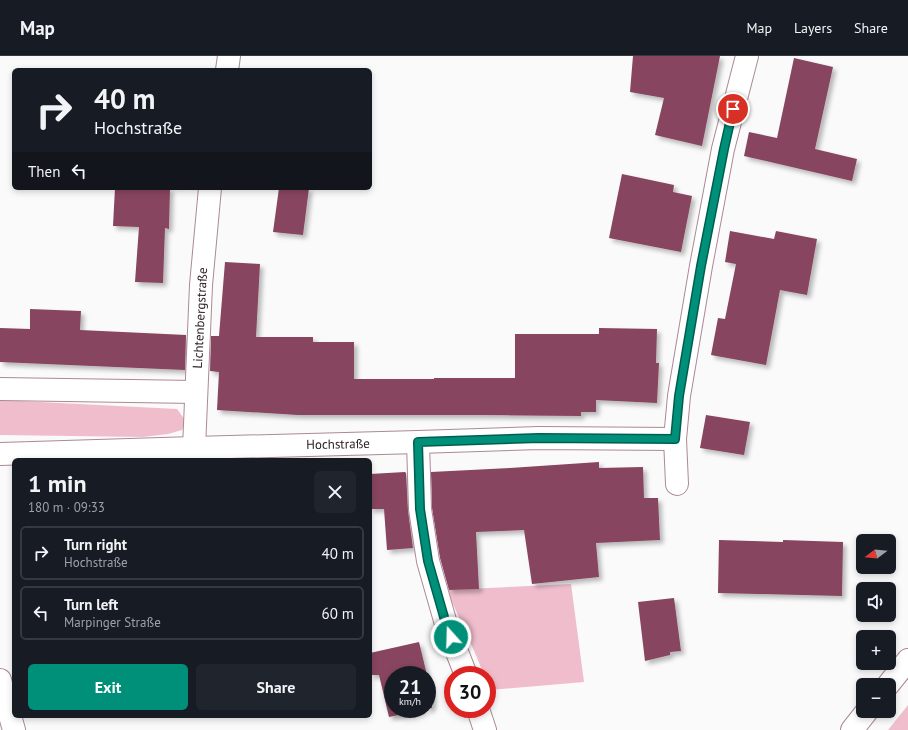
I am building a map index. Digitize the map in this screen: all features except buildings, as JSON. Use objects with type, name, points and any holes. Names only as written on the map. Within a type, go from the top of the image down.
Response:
[{"type":"street","points":[[227,68],[229,56]]},
{"type":"street","points":[[677,484],[675,439],[679,396],[724,149],[747,56]]},
{"type":"street","name":"Lichtenbergstraße","points":[[194,448],[201,285],[210,190]]},
{"type":"street","points":[[0,389],[196,392]]},
{"type":"street","name":"Hochstraße","points":[[0,454],[539,438],[675,439]]},
{"type":"street","points":[[418,442],[420,509],[428,561],[446,624],[462,666]]},
{"type":"street","points":[[894,678],[908,662]]},
{"type":"street","points":[[0,680],[14,730]]},
{"type":"street","points":[[481,718],[485,730]]},
{"type":"street","points":[[852,730],[861,718]]},
{"type":"shaded area","points":[[0,400],[177,409],[185,420],[182,430],[168,434],[143,437],[0,435]]},
{"type":"shaded area","points":[[571,584],[584,682],[496,689],[496,666],[480,666],[447,590]]},
{"type":"shaded area","points":[[908,705],[908,730],[888,730]]},
{"type":"route","points":[[451,637],[428,561],[420,509],[418,442],[539,438],[675,439],[679,396],[701,266],[733,109]]}]
